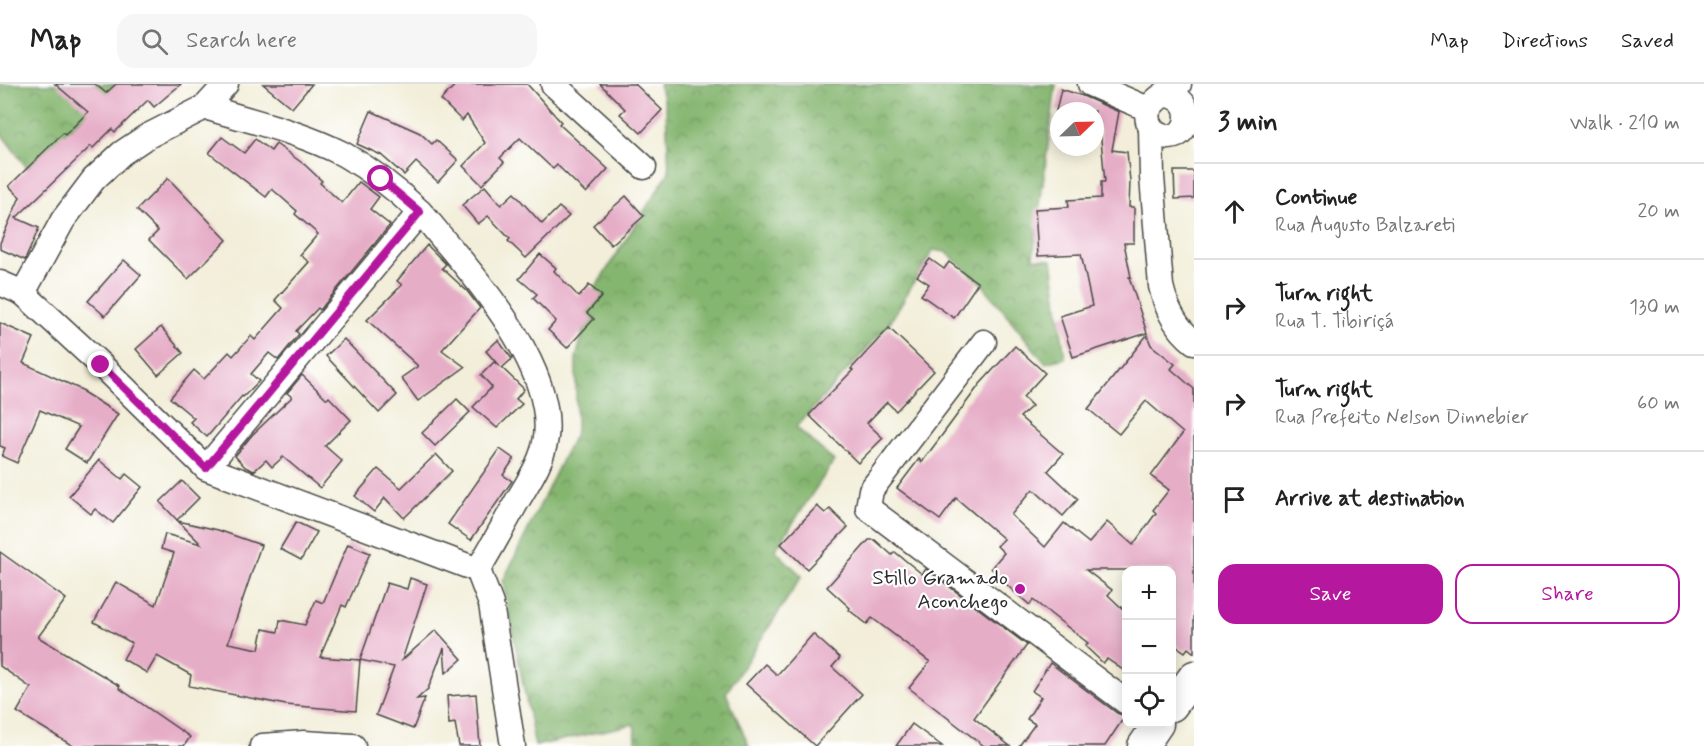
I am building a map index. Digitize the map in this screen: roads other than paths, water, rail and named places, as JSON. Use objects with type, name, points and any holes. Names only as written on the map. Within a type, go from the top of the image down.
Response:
[{"type":"main road","points":[[1176,700],[1194,676]]},
{"type":"street","points":[[23,293],[63,220],[94,179],[122,153],[146,137],[205,107],[226,84]]},
{"type":"street","points":[[553,84],[644,167]]},
{"type":"street","points":[[1090,84],[1160,104]]},
{"type":"street","points":[[1168,95],[1180,99],[1189,114],[1180,133],[1168,137],[1156,133],[1160,104],[1168,95]]},
{"type":"street","points":[[1160,104],[1152,177],[1164,298],[1172,318],[1194,342]]},
{"type":"street","points":[[205,107],[292,133],[343,155],[381,179],[420,212],[505,318],[528,359],[544,403],[547,422],[546,436],[540,460],[478,570]]},
{"type":"street","points":[[1152,177],[1189,114]]},
{"type":"street","points":[[206,468],[420,212]]},
{"type":"street","points":[[0,283],[23,293],[101,365],[206,468],[478,570],[491,604],[513,746]]},
{"type":"street","points":[[984,342],[871,490],[868,508],[1122,699]]},
{"type":"street","points":[[262,746],[304,743],[353,746]]},
{"type":"place","name":"Stillo Gramado Aconchego","points":[[1020,589]]}]
